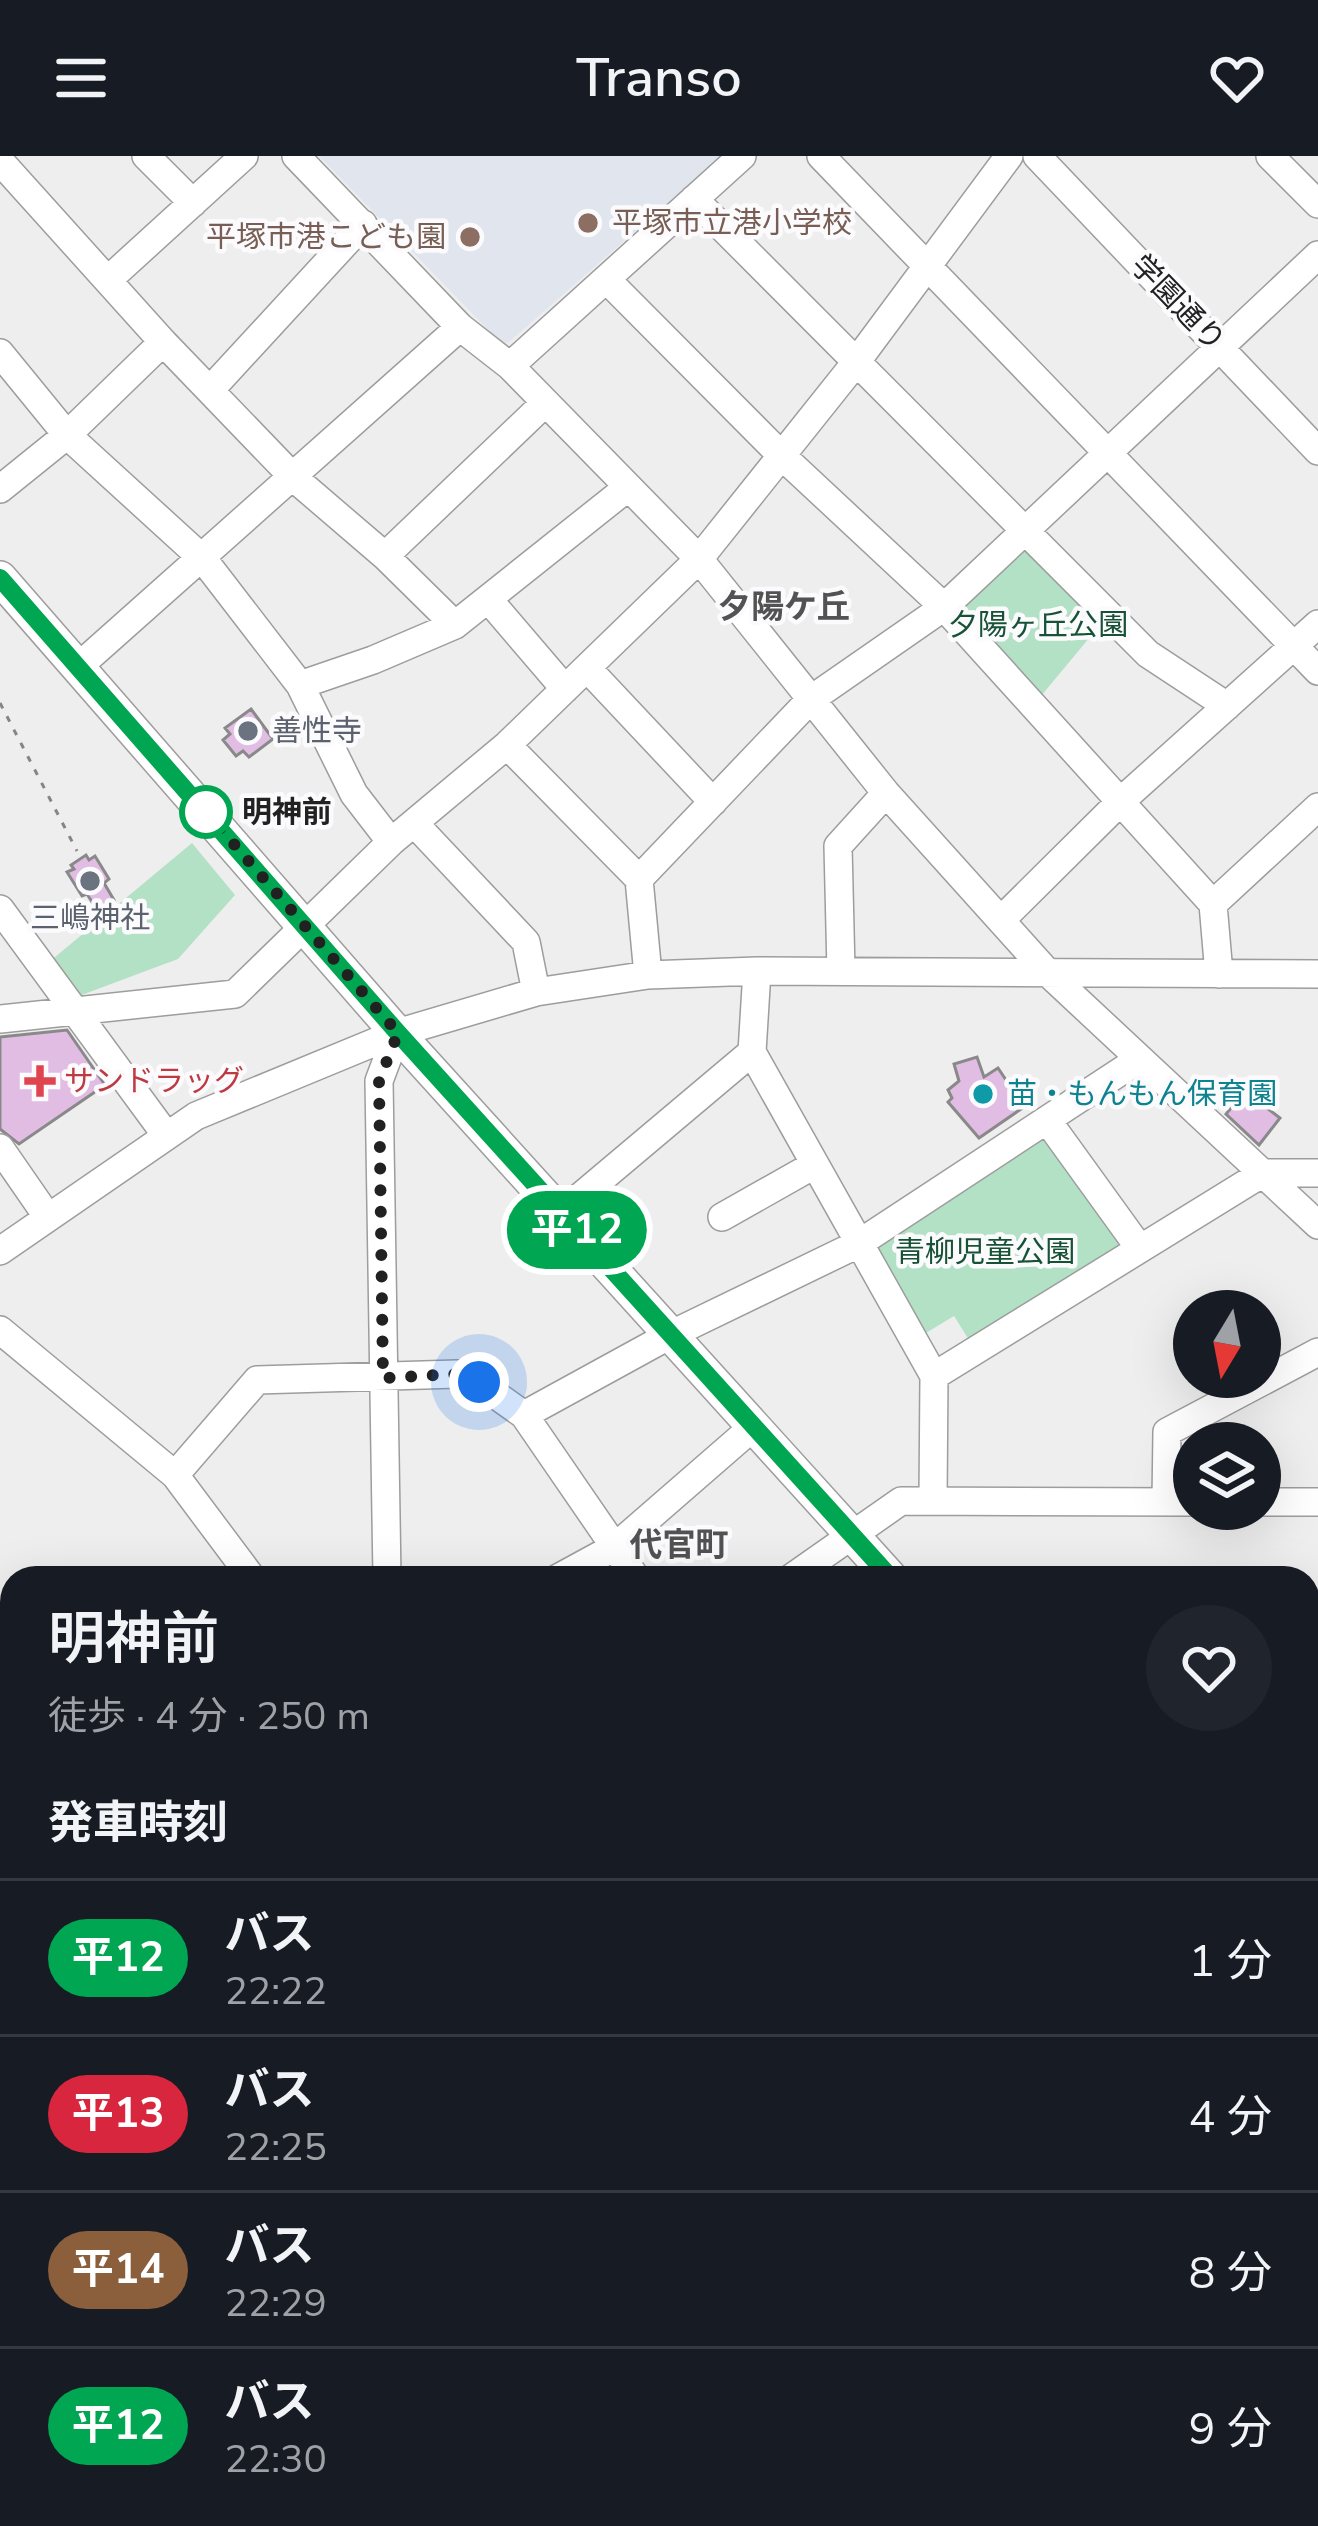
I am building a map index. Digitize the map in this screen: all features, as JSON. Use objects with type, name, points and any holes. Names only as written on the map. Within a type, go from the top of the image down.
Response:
[{"type":"main road","points":[[0,578],[398,1033],[879,1566]]},
{"type":"street","points":[[146,156],[193,203]]},
{"type":"street","points":[[109,279],[244,156]]},
{"type":"street","points":[[296,156],[460,326],[510,366],[699,560],[886,793],[1048,973],[1318,1225]]},
{"type":"street","points":[[510,366],[742,156]]},
{"type":"street","points":[[821,156],[1318,670]]},
{"type":"street","points":[[0,1018],[235,994],[391,842],[507,745],[699,560],[929,267],[1009,156]]},
{"type":"street","name":"学園通り","points":[[1037,156],[1318,452]]},
{"type":"street","points":[[1270,156],[1318,204]]},
{"type":"street","points":[[0,160],[163,342],[294,478],[385,556],[455,625]]},
{"type":"street","points":[[694,199],[1148,654],[1226,706]]},
{"type":"street","points":[[211,388],[362,224]]},
{"type":"street","points":[[639,879],[810,700],[944,607],[1318,255]]},
{"type":"street","points":[[606,279],[782,456],[944,607],[1213,904],[1219,974]]},
{"type":"street","points":[[78,667],[460,326]]},
{"type":"street","points":[[0,490],[67,435],[163,342]]},
{"type":"street","points":[[0,353],[67,435],[203,559],[301,686],[354,794],[391,842]]},
{"type":"street","points":[[385,556],[545,403]]},
{"type":"street","points":[[301,686],[455,625],[627,488]]},
{"type":"street","points":[[488,599],[565,689]]},
{"type":"street","points":[[1001,920],[1121,801],[1318,624]]},
{"type":"street","points":[[587,668],[713,802]]},
{"type":"street","points":[[507,745],[639,879],[649,975]]},
{"type":"street","points":[[841,971],[838,846],[886,793]]},
{"type":"street","points":[[1213,904],[1318,807]]},
{"type":"street","points":[[414,823],[526,942],[536,992]]},
{"type":"street","points":[[0,909],[166,1135]]},
{"type":"street","points":[[757,971],[752,1052],[934,1376],[933,1499]]},
{"type":"street","points":[[0,1251],[196,1116],[398,1033],[536,992],[649,975],[757,971],[1318,974]]},
{"type":"street","points":[[387,1566],[379,1081],[398,1033]]},
{"type":"street","points":[[562,1212],[752,1052]]},
{"type":"street","points":[[524,1415],[670,1335],[858,1244],[1138,1060]]},
{"type":"street","points":[[1047,1120],[1138,1246]]},
{"type":"street","points":[[0,1148],[47,1216]]},
{"type":"street","points":[[722,1217],[814,1165]]},
{"type":"street","points":[[934,1376],[1263,1173],[1318,1173]]},
{"type":"street","points":[[0,1330],[175,1475],[243,1566]]},
{"type":"street","points":[[1186,1422],[1318,1352]]},
{"type":"street","points":[[175,1475],[257,1380],[457,1374],[479,1382],[524,1415],[627,1566]]},
{"type":"street","points":[[580,1566],[615,1547],[753,1427]]},
{"type":"street","points":[[1173,1429],[1167,1432],[1173,1464]]},
{"type":"street","points":[[808,1566],[901,1502],[1173,1501]]},
{"type":"street","points":[[1281,1502],[1318,1502]]},
{"type":"path","points":[[0,703],[77,851]]},
{"type":"shaded area","points":[[319,156],[721,156],[508,343],[501,343]]},
{"type":"green space","name":"夕陽ヶ丘公園","points":[[1028,547],[1100,625],[1041,696],[959,605]]},
{"type":"green space","points":[[192,843],[235,895],[178,959],[79,996],[49,962]]},
{"type":"green space","name":"青柳児童公園","points":[[1042,1135],[1122,1245],[971,1343],[954,1316],[921,1336],[874,1248]]},
{"type":"building","name":"善性寺","points":[[251,709],[273,739],[249,757],[243,751],[236,756],[223,740],[230,734],[225,728]]},
{"type":"building","name":"三嶋神社","points":[[86,855],[89,860],[95,856],[109,879],[104,883],[114,900],[97,910],[67,872]]},
{"type":"building","points":[[67,1030],[105,1085],[19,1144],[0,1129],[0,1037]]},
{"type":"building","name":"苗・もんもん保育園","points":[[977,1057],[984,1077],[998,1068],[1024,1107],[979,1138],[948,1102],[952,1098],[948,1090],[959,1081],[954,1064]]},
{"type":"building","points":[[1245,1091],[1280,1118],[1259,1145],[1226,1114]]},
{"type":"bus line","name":"平12","points":[[0,578],[398,1033],[879,1566]]},
{"type":"place","name":"平塚市立港小学校","points":[[588,223]]},
{"type":"place","name":"平塚市港こども園","points":[[470,237]]},
{"type":"place","name":"善性寺","points":[[248,731]]},
{"type":"place","name":"明神前","points":[[206,812]]},
{"type":"place","name":"三嶋神社","points":[[90,881]]},
{"type":"place","name":"サンドラッグ","points":[[40,1081]]},
{"type":"place","name":"苗・もんもん保育園","points":[[983,1094]]},
{"type":"district","name":"夕陽ケ丘","points":[[784,606]]},
{"type":"district","name":"代官町","points":[[679,1544]]},
{"type":"route","points":[[206,812],[398,1033],[379,1081],[383,1378],[457,1374],[479,1382]]}]
